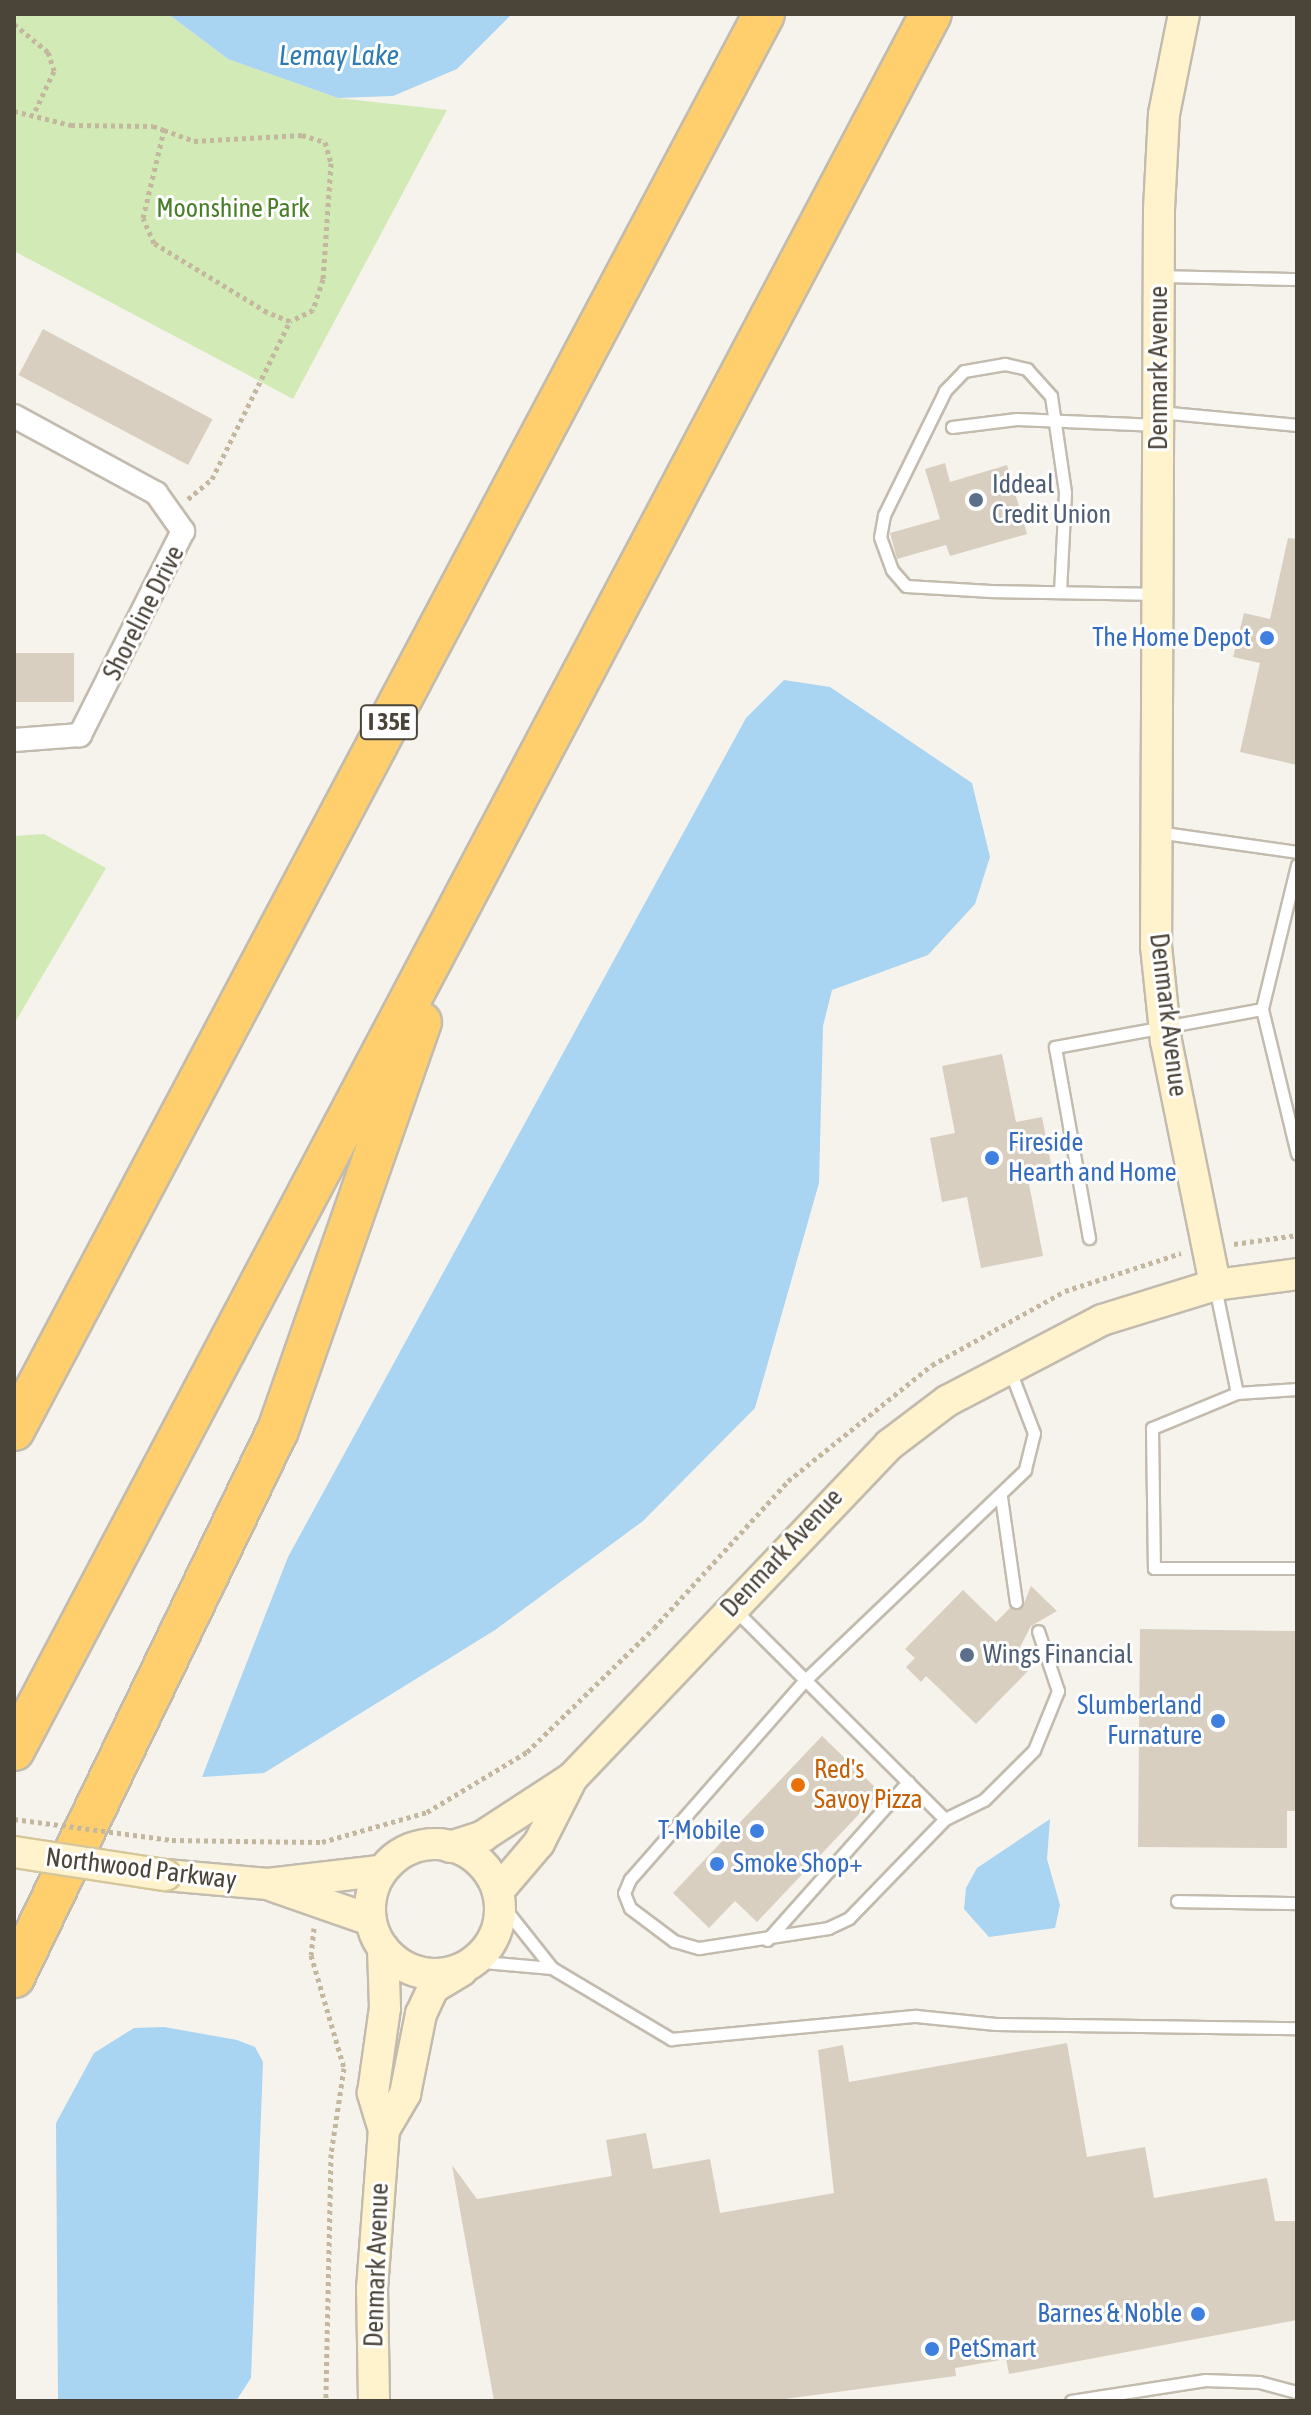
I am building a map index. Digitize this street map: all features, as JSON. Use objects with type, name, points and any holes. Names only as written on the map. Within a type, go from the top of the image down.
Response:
[{"type":"highway","name":"I 35E","points":[[14,1430],[764,14]]},
{"type":"highway","points":[[14,1750],[931,14]]},
{"type":"highway","points":[[14,1977],[278,1430],[466,894]]},
{"type":"highway","points":[[14,1783],[104,1579]]},
{"type":"street","name":"Denmark Avenue","points":[[450,1847],[483,1836],[572,1778],[862,1467],[1008,1366],[1102,1320],[1215,1285],[1164,1024],[1156,832],[1159,276],[1164,114],[1184,14]]},
{"type":"street","name":"Shoreline Drive","points":[[14,416],[175,509],[182,544],[80,735],[14,740]]},
{"type":"street","points":[[1215,1285],[1297,1274]]},
{"type":"street","name":"Denmark Avenue","points":[[500,1898],[539,1843],[572,1778]]},
{"type":"street","points":[[416,1844],[450,1847],[464,1848],[491,1872],[500,1898],[492,1944],[466,1966],[420,1975],[383,1948],[368,1919],[379,1871],[416,1844]]},
{"type":"street","name":"Northwood Parkway","points":[[14,1852],[165,1875],[326,1890],[379,1871]]},
{"type":"street","name":"Northwood Parkway","points":[[326,1890],[368,1919]]},
{"type":"street","name":"Denmark Avenue","points":[[374,2401],[372,2289],[384,2130],[373,2093],[385,2008],[383,1948]]},
{"type":"street","name":"Denmark Avenue","points":[[384,2130],[405,2094],[421,2014],[433,1988],[466,1966]]},
{"type":"lane","points":[[1159,276],[1297,279]]},
{"type":"lane","points":[[1060,592],[1065,492],[1052,422],[1051,396],[1027,369],[1005,364],[964,371],[945,391],[905,466],[880,537],[906,586],[1060,592],[1158,594]]},
{"type":"lane","points":[[952,427],[1159,419],[1297,425]]},
{"type":"lane","points":[[1156,832],[1297,852]]},
{"type":"lane","points":[[1297,865],[1262,1009],[1297,1154]]},
{"type":"lane","points":[[1089,1238],[1055,1047],[1164,1024],[1262,1009]]},
{"type":"lane","points":[[1215,1285],[1237,1393]]},
{"type":"lane","points":[[1008,1366],[1034,1433],[1025,1470],[1001,1497],[805,1680],[624,1893],[630,1908],[674,1941],[699,1948],[766,1940],[849,1918],[945,1819],[984,1800],[1034,1750],[1058,1691],[1038,1631]]},
{"type":"lane","points":[[1297,1389],[1237,1393],[1152,1428],[1154,1568],[1297,1568]]},
{"type":"lane","points":[[1001,1497],[1016,1602]]},
{"type":"lane","points":[[732,1607],[945,1819]]},
{"type":"lane","points":[[766,1940],[908,1782]]},
{"type":"lane","points":[[500,1898],[552,1968],[671,2039],[916,2016],[996,2024],[1297,2028]]},
{"type":"lane","points":[[1177,1901],[1297,1903]]},
{"type":"lane","points":[[466,1966],[552,1968]]},
{"type":"lane","points":[[1071,2401],[1205,2380],[1297,2392]]},
{"type":"path","points":[[14,24],[48,52],[54,71],[35,111]]},
{"type":"path","points":[[14,111],[35,111],[71,125],[164,130],[194,141],[302,135],[325,142],[331,163],[323,279],[313,310],[290,321],[212,479],[175,509]]},
{"type":"path","points":[[164,130],[143,218],[154,243],[290,321]]},
{"type":"path","points":[[14,1819],[172,1840],[322,1842],[427,1812],[527,1752],[654,1628],[788,1481],[932,1365],[1065,1291],[1160,1256],[1297,1235]]},
{"type":"path","points":[[322,1842],[326,1890],[311,1955],[344,2068],[331,2154],[326,2401]]},
{"type":"green space","name":"Moonshine Park","points":[[14,14],[168,14],[228,59],[338,98],[447,110],[293,399],[14,251]]},
{"type":"green space","points":[[44,834],[106,868],[14,1024],[14,836]]},
{"type":"water","name":"Lemay Lake","points":[[168,14],[512,14],[457,69],[393,96],[338,98],[228,59]]},
{"type":"water","points":[[784,680],[830,687],[972,783],[990,857],[975,904],[928,955],[832,990],[823,1026],[819,1183],[755,1408],[643,1521],[495,1630],[264,1773],[202,1777],[288,1557],[746,718]]},
{"type":"water","points":[[1050,1819],[1047,1859],[1060,1905],[1055,1928],[989,1937],[964,1909],[966,1888],[977,1868]]},
{"type":"water","points":[[164,2027],[237,2040],[255,2047],[263,2062],[251,2378],[236,2401],[58,2401],[56,2123],[94,2053],[134,2028]]},
{"type":"building","points":[[43,329],[213,419],[188,465],[19,375]]},
{"type":"building","name":"Iddeal Credit Union","points":[[945,463],[950,482],[1007,465],[1027,534],[950,556],[946,545],[897,559],[890,533],[940,519],[925,469]]},
{"type":"building","name":"The Home Depot","points":[[1288,538],[1297,539],[1297,765],[1240,752],[1260,663],[1233,657],[1244,613],[1270,619]]},
{"type":"building","points":[[14,653],[74,653],[74,702],[14,702]]},
{"type":"building","name":"Fireside Hearth and Home","points":[[1002,1054],[1016,1122],[1042,1117],[1054,1179],[1029,1184],[1043,1256],[981,1268],[967,1197],[942,1202],[930,1138],[955,1133],[942,1066]]},
{"type":"building","name":"Wings Financial","points":[[1031,1586],[1057,1611],[1031,1626],[1018,1651],[1033,1666],[976,1724],[926,1676],[921,1682],[906,1667],[915,1658],[905,1649],[963,1590],[996,1622],[1010,1608],[1022,1608]]},
{"type":"building","name":"Slumberland Furnature","points":[[1140,1629],[1297,1631],[1297,1811],[1287,1811],[1287,1848],[1138,1847]]},
{"type":"building","points":[[822,1736],[880,1792],[757,1922],[735,1901],[709,1928],[673,1893]]},
{"type":"building","points":[[1067,2043],[1087,2157],[1145,2147],[1154,2198],[1267,2178],[1275,2221],[1297,2221],[1297,2320],[1009,2374],[1006,2359],[955,2368],[956,2376],[770,2401],[494,2401],[452,2165],[477,2199],[612,2176],[606,2140],[646,2133],[653,2169],[710,2159],[720,2213],[834,2193],[818,2050],[843,2045],[849,2082]]},
{"type":"place","name":"Iddeal Credit Union","points":[[976,500]]},
{"type":"place","name":"The Home Depot","points":[[1267,638]]},
{"type":"place","name":"Fireside Hearth and Home","points":[[992,1158]]},
{"type":"place","name":"Wings Financial","points":[[967,1655]]},
{"type":"place","name":"Slumberland Furnature","points":[[1218,1721]]},
{"type":"place","name":"Red's Savoy Pizza","points":[[798,1785]]},
{"type":"place","name":"T-Mobile","points":[[757,1831]]},
{"type":"place","name":"Smoke Shop+","points":[[717,1864]]},
{"type":"place","name":"Barnes & Noble","points":[[1198,2314]]},
{"type":"place","name":"PetSmart","points":[[932,2349]]}]
